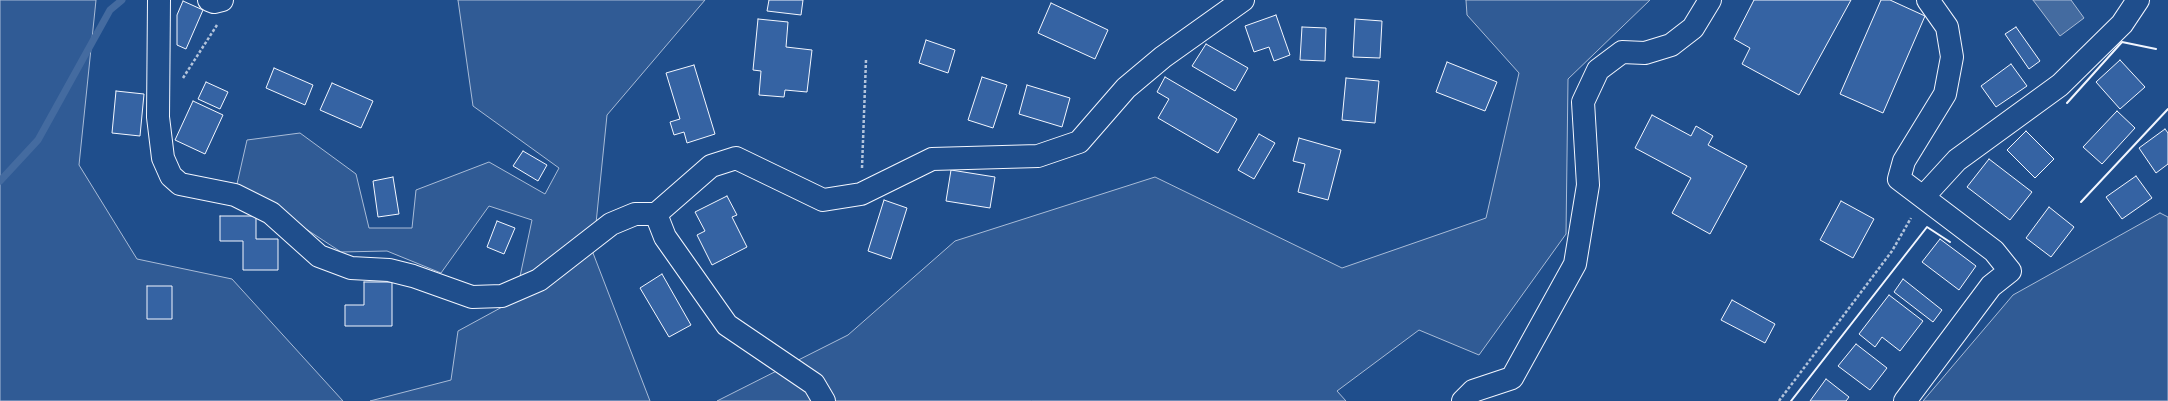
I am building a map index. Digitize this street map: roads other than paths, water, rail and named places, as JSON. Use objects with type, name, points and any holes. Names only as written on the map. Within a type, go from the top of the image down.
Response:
[{"type":"street","points":[[159,0],[158,117],[163,158],[171,176],[180,184],[235,195],[271,213],[319,256],[351,268],[389,270],[413,276],[472,297],[502,296],[539,280],[611,224],[635,214],[656,214],[711,166],[736,158],[823,200],[861,194],[932,159],[1038,156],[1079,142],[1126,88],[1163,57],[1243,0]]},
{"type":"street","points":[[209,0],[214,2],[222,0]]},
{"type":"street","points":[[1463,401],[1473,391],[1512,378],[1575,264],[1588,185],[1583,102],[1598,70],[1622,52],[1645,53],[1671,45],[1693,28],[1710,0]]},
{"type":"street","points":[[1905,401],[1991,286],[2010,271],[1994,251],[1924,196],[1899,179],[1904,161],[1946,94],[1952,57],[1947,27],[1928,0]]},
{"type":"street","points":[[1924,196],[1957,160],[2060,85],[2122,24],[2138,0]]},
{"type":"street","points":[[656,214],[665,237],[726,325],[814,384],[824,401]]},
{"type":"waterway","points":[[0,181],[38,140],[110,10],[122,0]]}]
